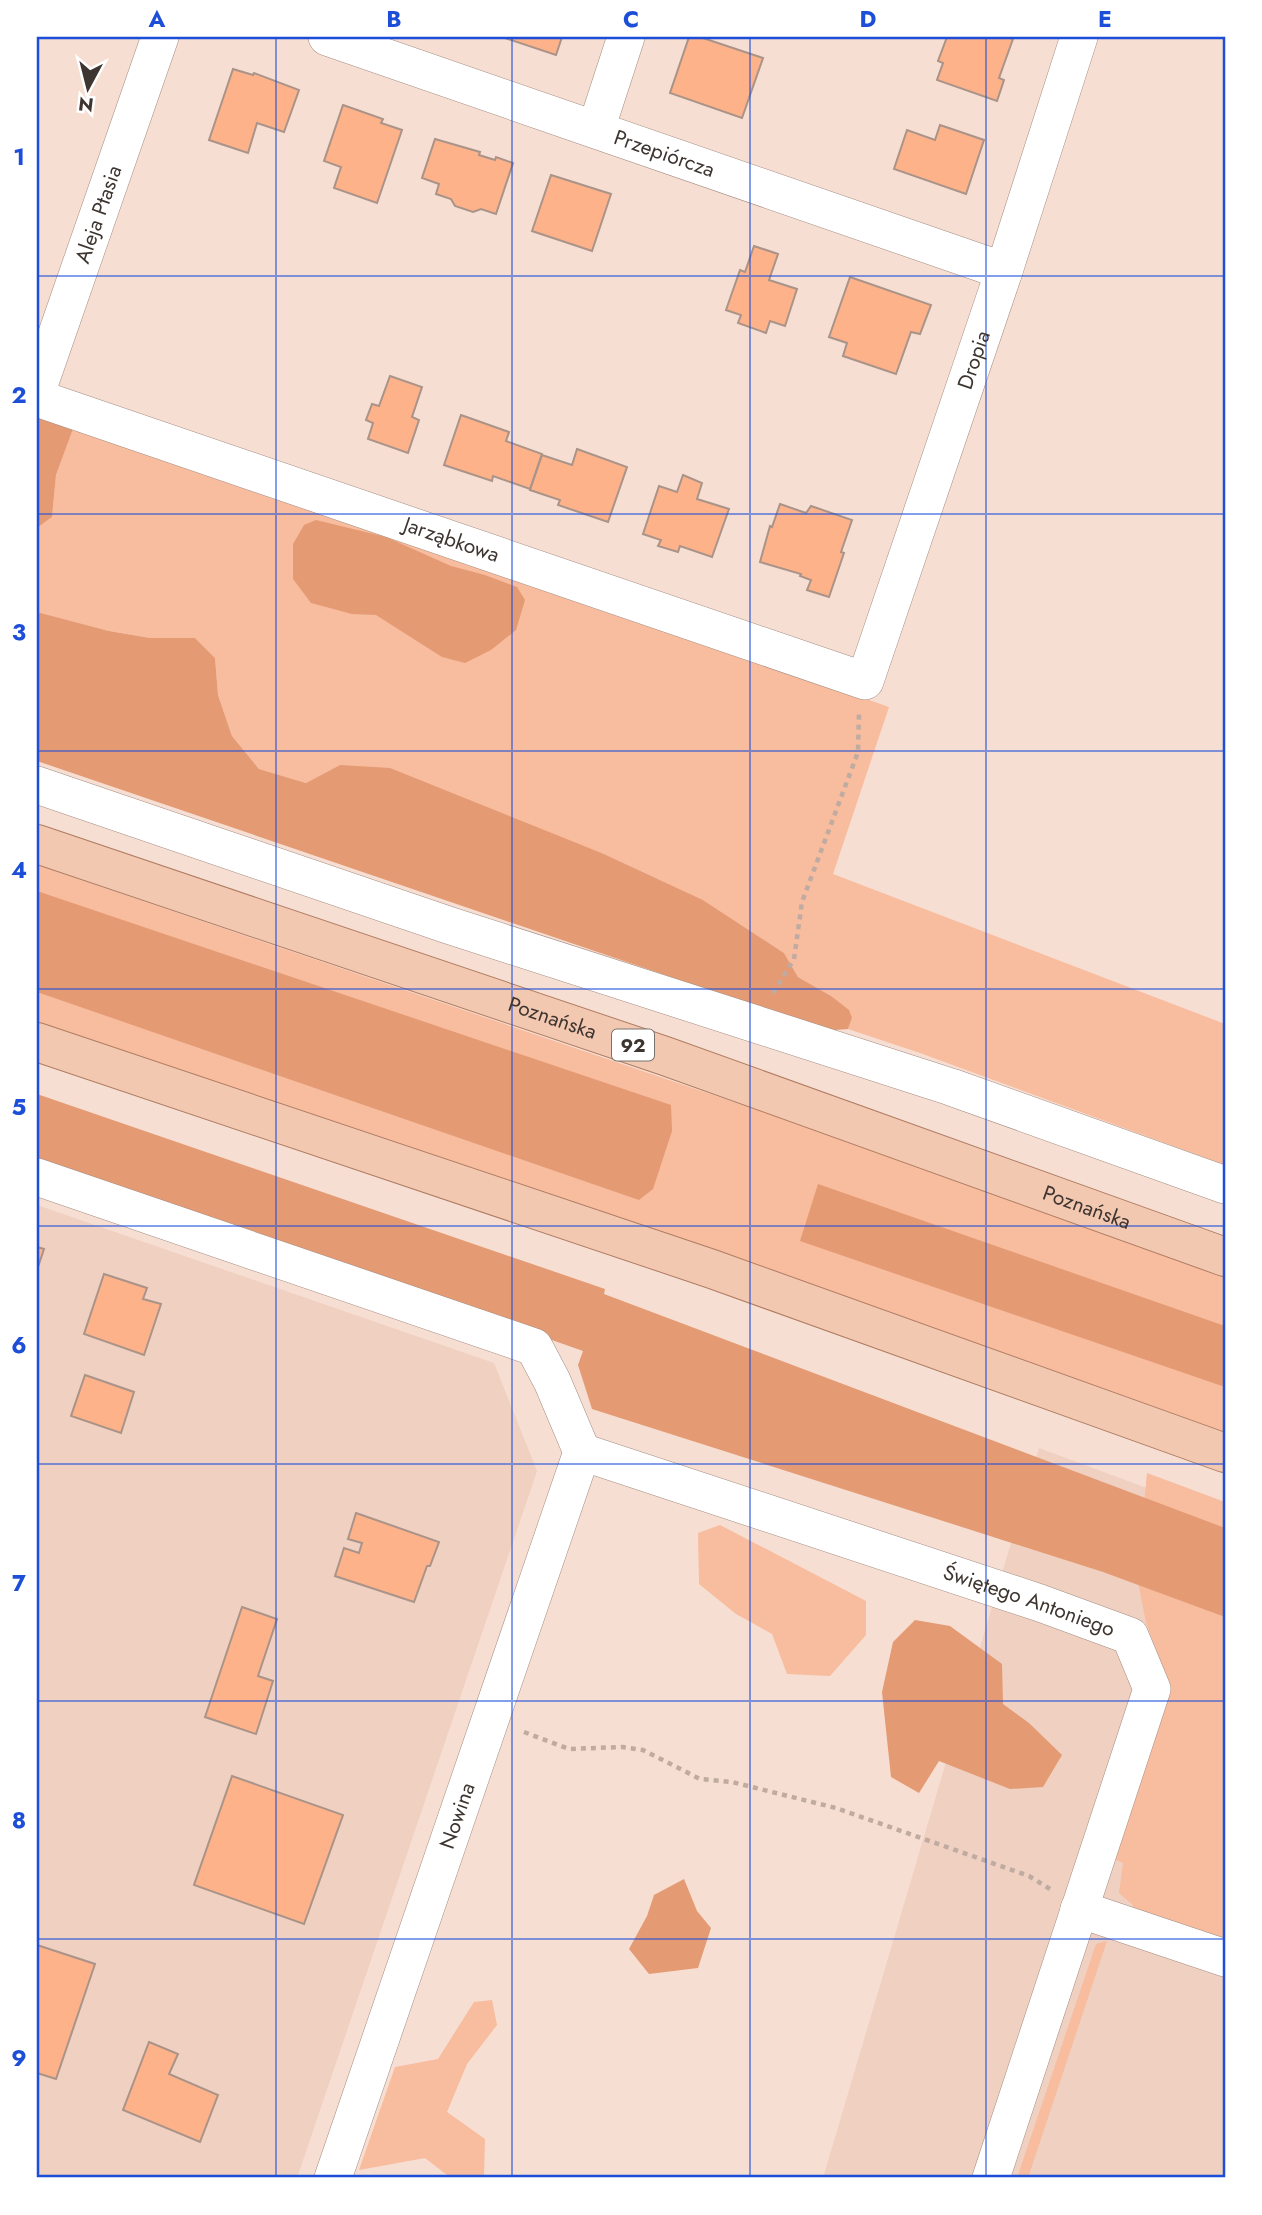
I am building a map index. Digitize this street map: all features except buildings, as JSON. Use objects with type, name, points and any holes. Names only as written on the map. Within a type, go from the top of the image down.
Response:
[{"type":"main road","name":"Poznańska","points":[[37,844],[665,1055],[1225,1257]]},
{"type":"main road","points":[[37,1042],[712,1269],[1225,1453]]},
{"type":"street","name":"Aleja Ptasia","points":[[37,391],[160,37]]},
{"type":"street","name":"Przepiórcza","points":[[327,37],[1004,271]]},
{"type":"street","points":[[596,129],[626,37]]},
{"type":"street","name":"Dropia","points":[[865,681],[1004,271],[1079,37]]},
{"type":"street","name":"Jarząbkowa","points":[[37,398],[865,681]]},
{"type":"street","points":[[37,785],[448,925],[951,1087],[1225,1185]]},
{"type":"street","points":[[37,1177],[534,1347],[552,1381],[582,1452]]},
{"type":"street","name":"Nowina","points":[[333,2178],[582,1452]]},
{"type":"street","name":"Świętego Antoniego","points":[[582,1452],[1040,1603],[1130,1636],[1152,1689],[991,2178]]},
{"type":"street","points":[[1079,1909],[1225,1958]]},
{"type":"path","points":[[764,1027],[774,993],[794,959],[802,902],[858,751],[858,703],[865,681]]},
{"type":"path","points":[[491,1719],[569,1749],[622,1747],[643,1750],[700,1779],[732,1782],[836,1808],[1029,1876],[1045,1885],[1064,1902],[1079,1909]]},
{"type":"shaded area","points":[[37,416],[73,429],[56,475],[52,517],[37,528]]},
{"type":"shaded area","points":[[73,429],[531,582],[889,707],[833,874],[1225,1024],[1225,1165],[848,1029],[852,1018],[831,996],[798,977],[784,953],[703,900],[604,854],[521,823],[340,765],[306,783],[259,769],[232,736],[218,695],[215,658],[195,638],[150,638],[109,631],[37,612],[37,528],[52,517],[56,475]]},
{"type":"shaded area","points":[[316,520],[386,537],[451,566],[517,587],[525,600],[516,630],[491,650],[465,663],[442,657],[376,615],[352,614],[311,603],[293,579],[293,544],[304,525]]},
{"type":"shaded area","points":[[37,612],[109,631],[150,638],[195,638],[215,658],[218,695],[232,736],[259,769],[306,783],[340,765],[390,768],[604,854],[703,900],[784,953],[798,977],[849,1010],[852,1018],[848,1029],[835,1030],[812,1025],[37,761]]},
{"type":"shaded area","points":[[37,865],[878,1151],[1225,1275],[1225,1434],[37,1026]]},
{"type":"shaded area","points":[[37,891],[671,1105],[672,1131],[653,1189],[639,1200],[37,992]]},
{"type":"shaded area","points":[[37,1094],[605,1289],[604,1294],[1225,1528],[1225,1617],[1103,1572],[592,1409],[578,1365],[583,1351],[37,1158]]},
{"type":"shaded area","points":[[818,1184],[1225,1326],[1225,1387],[800,1241]]},
{"type":"shaded area","points":[[37,1205],[494,1363],[537,1471],[297,2178],[37,2178]]},
{"type":"shaded area","points":[[1039,1448],[1225,1517],[1225,2178],[823,2178]]},
{"type":"shaded area","points":[[1147,1473],[1225,1502],[1225,1947],[1130,1915],[1133,1905],[1119,1893],[1123,1863],[1114,1859],[1166,1675],[1146,1623],[1137,1576]]},
{"type":"shaded area","points":[[720,1525],[866,1601],[866,1635],[830,1676],[787,1674],[772,1634],[736,1614],[699,1584],[698,1533]]},
{"type":"shaded area","points":[[915,1620],[950,1626],[1002,1664],[1003,1704],[1029,1723],[1062,1755],[1043,1787],[1010,1789],[939,1761],[919,1793],[891,1777],[882,1692],[893,1642]]},
{"type":"shaded area","points":[[684,1879],[697,1911],[711,1928],[698,1968],[649,1974],[629,1949],[647,1916],[654,1895]]},
{"type":"shaded area","points":[[1107,1941],[1028,2178],[1017,2178],[1096,1944]]},
{"type":"shaded area","points":[[492,2000],[497,2025],[467,2064],[447,2112],[485,2139],[484,2176],[451,2178],[425,2158],[359,2170],[395,2067],[438,2059],[474,2002]]}]
